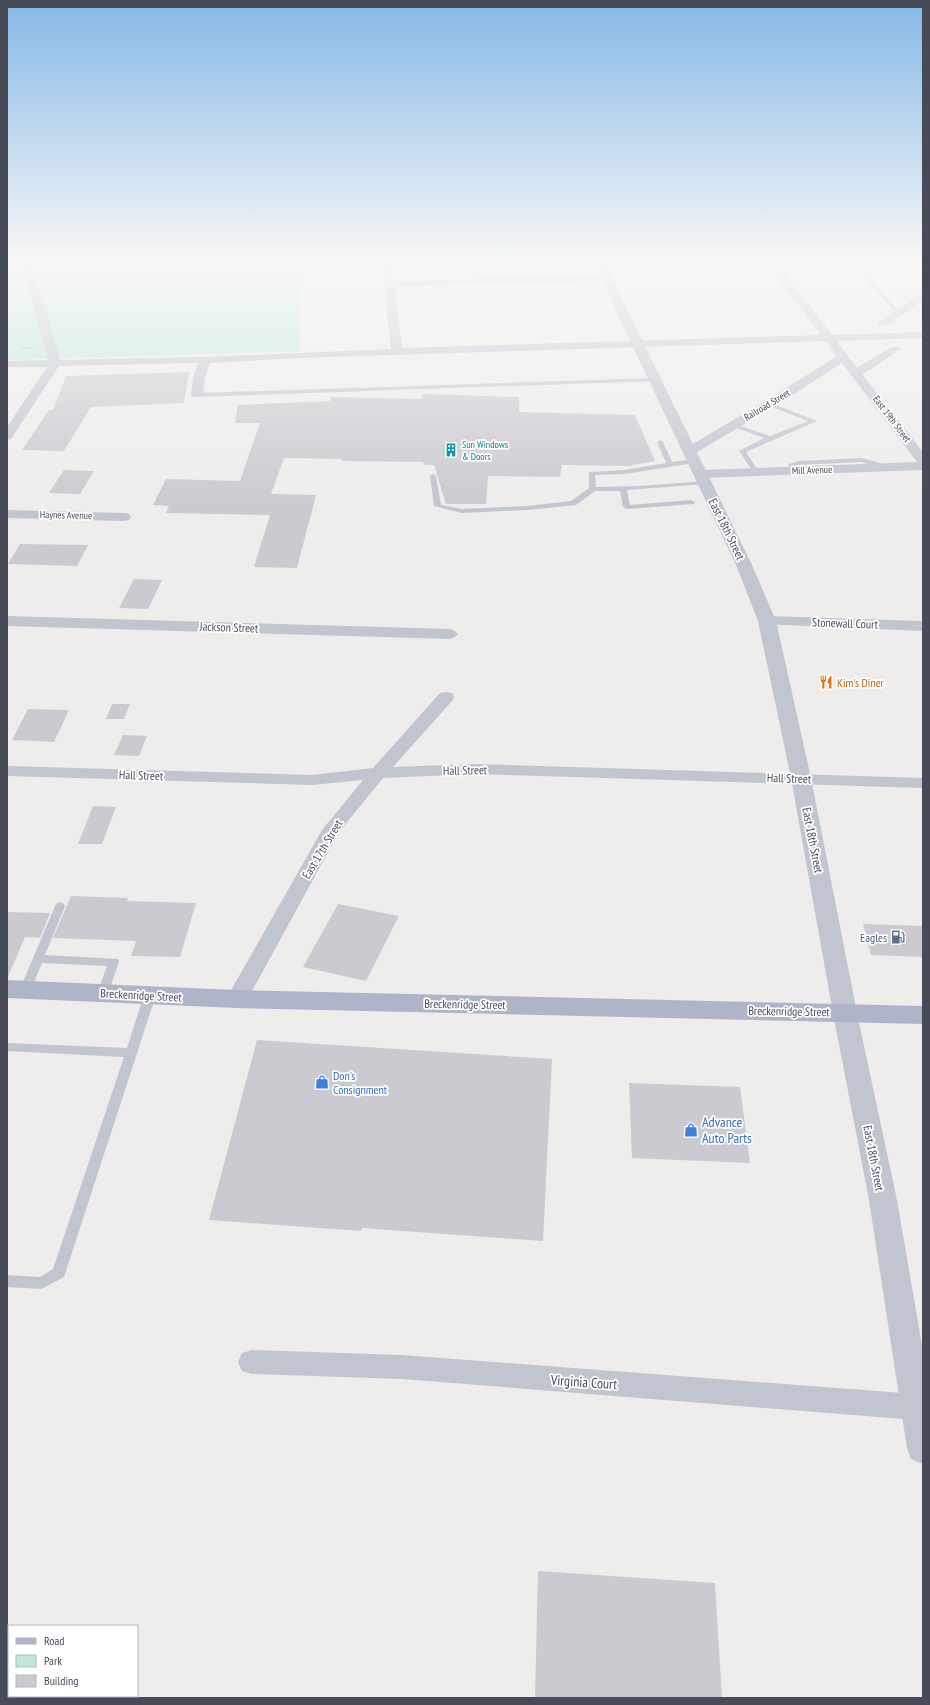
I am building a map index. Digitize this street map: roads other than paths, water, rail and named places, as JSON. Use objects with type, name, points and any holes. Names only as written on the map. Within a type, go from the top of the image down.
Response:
[{"type":"main road","name":"Breckenridge Street","points":[[17,989],[237,999],[923,1015]]},
{"type":"street","points":[[7,436],[48,376],[55,363],[50,344]]},
{"type":"street","points":[[396,344],[397,352]]},
{"type":"street","name":"East 18th Street","points":[[638,344],[744,565],[767,621],[801,778],[845,1013],[883,1200],[917,1382],[916,1407],[923,1448]]},
{"type":"street","points":[[7,364],[205,360],[655,344]]},
{"type":"street","name":"East 19th Street","points":[[833,344],[856,372],[923,461]]},
{"type":"street","points":[[856,372],[864,369],[895,349]]},
{"type":"street","name":"Railroad Street","points":[[697,467],[733,425],[843,357]]},
{"type":"street","points":[[197,395],[205,360]]},
{"type":"street","name":"Mill Avenue","points":[[697,467],[756,472],[923,466]]},
{"type":"street","name":"Haynes Avenue","points":[[7,514],[124,517]]},
{"type":"street","name":"Jackson Street","points":[[7,621],[450,634]]},
{"type":"street","name":"Stonewall Court","points":[[767,621],[923,626]]},
{"type":"street","name":"East 17th Street","points":[[237,999],[331,830],[378,773],[446,697]]},
{"type":"street","name":"Hall Street","points":[[7,771],[312,780],[378,773],[474,769],[923,783]]},
{"type":"street","name":"Virginia Court","points":[[252,1362],[402,1367],[916,1407]]},
{"type":"lane","points":[[197,395],[655,380]]},
{"type":"lane","points":[[756,472],[742,451],[770,438],[814,421],[769,404]]},
{"type":"lane","points":[[733,425],[770,438]]},
{"type":"lane","points":[[660,442],[670,465]]},
{"type":"lane","points":[[593,489],[591,473],[626,472],[670,465],[697,467]]},
{"type":"lane","points":[[433,476],[438,506],[462,511],[527,508],[572,502],[593,489],[622,488],[697,467]]},
{"type":"lane","points":[[622,488],[626,507],[691,502]]},
{"type":"lane","points":[[17,989],[39,959],[60,906]]},
{"type":"lane","points":[[39,959],[114,962],[103,993]]},
{"type":"lane","points":[[7,1281],[41,1283],[59,1274],[150,995]]},
{"type":"lane","points":[[7,1047],[132,1053]]},
{"type":"place","name":"Sun Windows & Doors","points":[[451,450]]},
{"type":"place","name":"Kim's Diner","points":[[826,682]]},
{"type":"place","name":"Eagles","points":[[898,937]]},
{"type":"place","name":"Don's Consignment","points":[[322,1082]]},
{"type":"place","name":"Advance Auto Parts","points":[[691,1130]]}]
